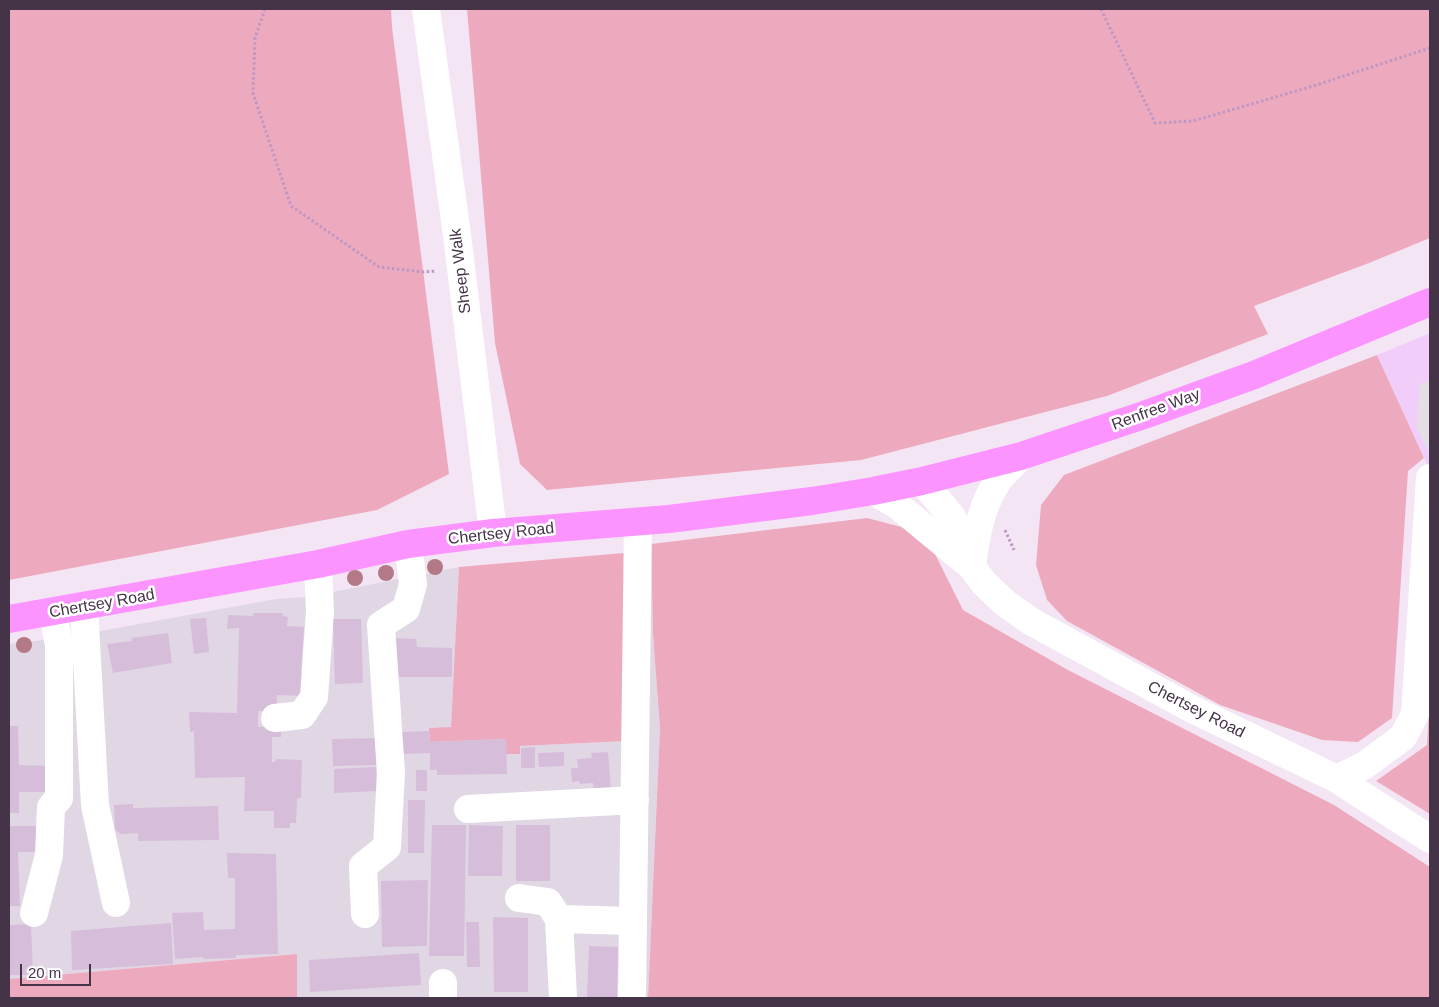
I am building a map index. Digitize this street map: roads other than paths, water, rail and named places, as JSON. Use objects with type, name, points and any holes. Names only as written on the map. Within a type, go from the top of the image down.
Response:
[{"type":"main road","name":"Renfree Way","points":[[873,491],[922,481],[1021,456],[1144,415],[1254,375],[1430,302]]},
{"type":"main road","name":"Chertsey Road","points":[[9,619],[318,564],[408,544],[492,533],[638,522],[812,501],[873,491]]},
{"type":"street","name":"Sheep Walk","points":[[426,9],[461,268],[492,533]]},
{"type":"street","points":[[972,567],[976,535],[984,507],[999,480],[1021,456]]},
{"type":"street","points":[[1337,779],[1365,765],[1403,737],[1415,714],[1430,478]]},
{"type":"street","name":"Chertsey Road","points":[[922,481],[952,517],[972,567]]},
{"type":"street","name":"Chertsey Road","points":[[873,491],[897,505],[972,567],[984,583],[1005,603],[1032,622],[1192,709],[1337,779],[1430,839]]},
{"type":"street","points":[[632,998],[638,522]]},
{"type":"street","points":[[365,914],[363,866],[387,847],[391,773],[381,625],[406,609],[413,584],[408,544]]},
{"type":"street","points":[[275,718],[302,715],[314,697],[320,611],[318,564]]},
{"type":"street","points":[[84,607],[94,805],[116,903]]},
{"type":"street","points":[[34,914],[49,855],[51,807],[59,798],[59,645],[53,612]]},
{"type":"street","points":[[468,809],[635,800]]},
{"type":"street","points":[[519,898],[548,902],[559,919],[563,998]]},
{"type":"street","points":[[559,919],[633,921]]}]
